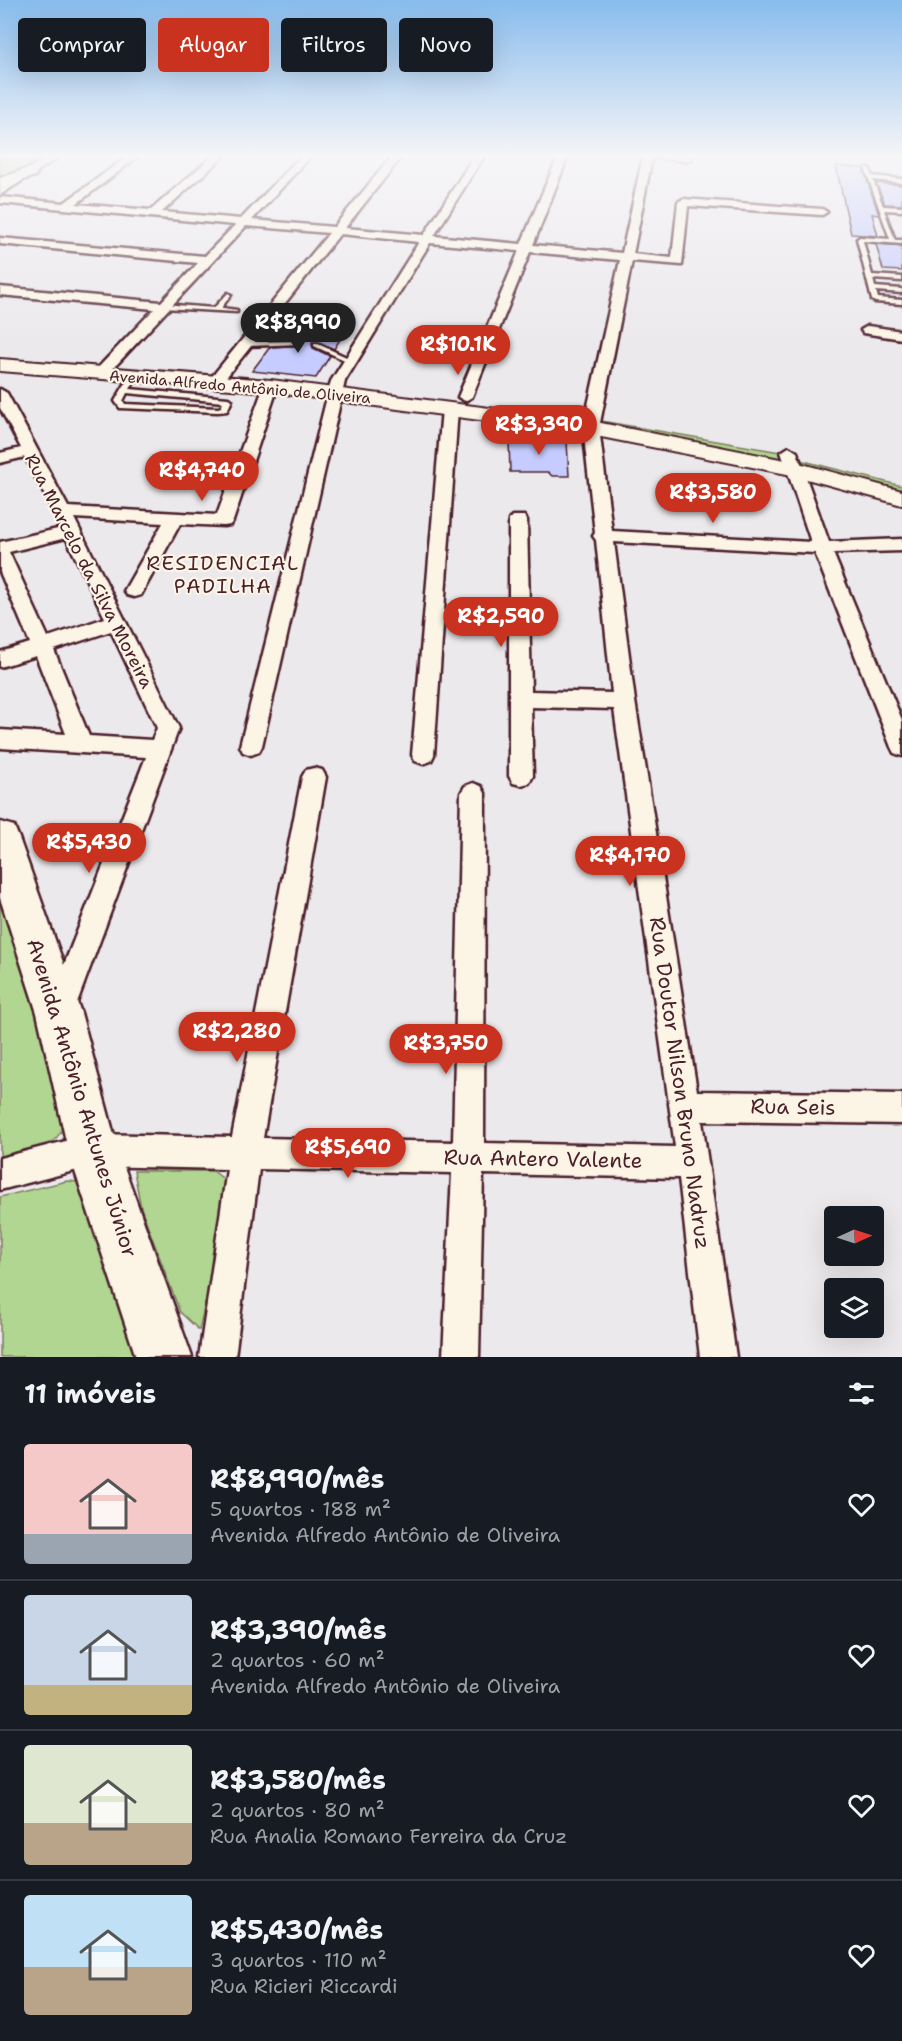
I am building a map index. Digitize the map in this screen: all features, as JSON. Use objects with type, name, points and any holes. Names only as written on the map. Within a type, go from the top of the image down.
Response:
[{"type":"main road","name":"Avenida Alfredo Antônio de Oliveira","points":[[0,352],[105,368],[130,384],[219,377],[271,386],[335,387]]},
{"type":"main road","name":"Avenida Alfredo Antônio de Oliveira","points":[[0,365],[105,368],[335,387],[592,423],[902,481]]},
{"type":"main road","name":"Avenida Alfredo Antônio de Oliveira","points":[[792,461],[902,498]]},
{"type":"main road","name":"Avenida Antônio Antunes Júnior","points":[[0,838],[59,1013],[93,1150],[164,1357]]},
{"type":"street","points":[[213,219],[678,262],[682,219]]},
{"type":"street","points":[[105,368],[246,219]]},
{"type":"street","points":[[219,377],[346,219]]},
{"type":"street","points":[[251,746],[335,387],[439,219]]},
{"type":"street","points":[[423,754],[457,403],[536,219]]},
{"type":"street","name":"Rua Doutor Nilson Bruno Nadruz","points":[[634,219],[592,423],[602,536],[624,701],[693,1163],[718,1357]]},
{"type":"street","points":[[0,241],[207,260]]},
{"type":"street","points":[[0,291],[162,306]]},
{"type":"street","points":[[868,330],[902,335]]},
{"type":"street","points":[[62,512],[224,521],[271,386]]},
{"type":"street","name":"Rua Marcelo da Silva Moreira","points":[[0,393],[72,531],[168,728],[59,1013]]},
{"type":"street","points":[[0,458],[29,451]]},
{"type":"street","points":[[792,461],[822,548],[902,747]]},
{"type":"street","points":[[134,591],[174,519]]},
{"type":"street","points":[[518,520],[521,776]]},
{"type":"street","points":[[72,531],[0,549],[81,744]]},
{"type":"street","points":[[602,536],[822,548],[902,545]]},
{"type":"street","points":[[0,660],[115,622]]},
{"type":"street","points":[[520,699],[624,701]]},
{"type":"street","points":[[0,739],[160,749]]},
{"type":"street","points":[[217,1357],[245,1153],[314,777]]},
{"type":"street","points":[[461,1357],[468,1157],[473,793]]},
{"type":"street","name":"Rua Seis","points":[[684,1106],[902,1109]]},
{"type":"street","name":"Rua Antero Valente","points":[[0,1174],[93,1150],[693,1163]]},
{"type":"lane","points":[[884,219],[893,241]]},
{"type":"lane","points":[[902,242],[860,239],[874,300],[902,302]]},
{"type":"lane","points":[[869,277],[902,279]]},
{"type":"lane","points":[[872,289],[902,291]]},
{"type":"lane","points":[[216,310],[228,295]]},
{"type":"lane","points":[[162,306],[235,311]]},
{"type":"lane","points":[[246,344],[297,343]]},
{"type":"lane","points":[[316,345],[351,361]]},
{"type":"lane","points":[[130,384],[228,400],[224,409],[218,410],[123,406],[119,401],[130,384]]},
{"type":"green space","points":[[601,421],[780,452],[785,461],[694,442],[598,427]]},
{"type":"green space","points":[[796,459],[902,486],[902,495],[797,465]]},
{"type":"green space","points":[[0,881],[69,1107],[61,1132],[46,1146],[0,1158]]},
{"type":"green space","points":[[134,1171],[213,1171],[229,1183],[219,1242],[199,1330],[180,1312],[141,1208]]},
{"type":"green space","points":[[67,1181],[78,1182],[86,1188],[140,1357],[0,1357],[0,1197]]},
{"type":"building","points":[[848,219],[873,219],[878,236],[851,234]]},
{"type":"building","points":[[876,244],[902,246],[902,271],[883,270]]},
{"type":"building","points":[[284,327],[344,333],[334,349],[319,342],[312,342],[313,348],[330,356],[316,378],[252,371],[270,347],[302,345],[297,339],[275,339]]},
{"type":"building","points":[[515,438],[567,442],[569,476],[552,476],[548,472],[510,472],[509,441]]},
{"type":"district","name":"RESIDENCIAL PADILHA","points":[[223,574]]}]
